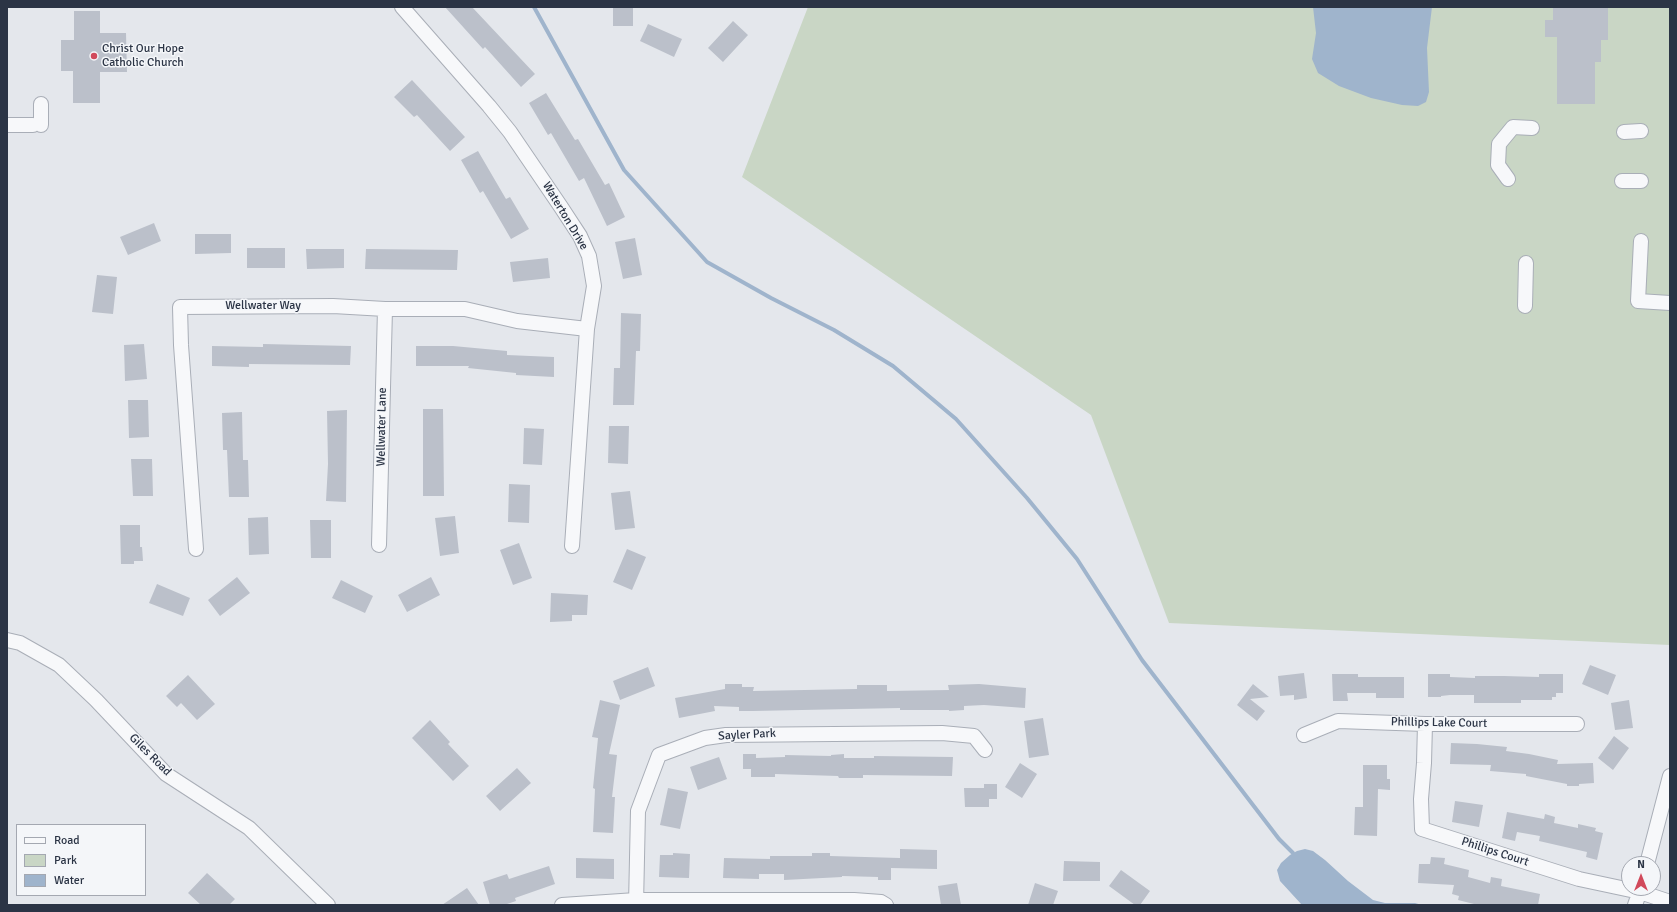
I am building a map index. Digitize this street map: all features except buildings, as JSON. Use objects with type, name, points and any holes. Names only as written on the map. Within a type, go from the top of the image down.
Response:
[{"type":"street","name":"Waterton Drive","points":[[402,7],[501,122],[527,155],[580,236],[589,256],[594,286],[587,329],[572,546]]},
{"type":"street","points":[[7,125],[37,125],[41,104]]},
{"type":"street","points":[[1508,179],[1498,165],[1499,144],[1513,127],[1532,128]]},
{"type":"street","points":[[1624,132],[1641,131]]},
{"type":"street","points":[[1622,181],[1641,181]]},
{"type":"street","points":[[1640,242],[1638,301],[1670,303]]},
{"type":"street","points":[[1525,306],[1526,263]]},
{"type":"street","name":"Wellwater Way","points":[[196,549],[181,345],[180,306],[333,306],[385,309],[465,309],[516,321],[587,329]]},
{"type":"street","name":"Wellwater Lane","points":[[379,545],[385,309]]},
{"type":"street","name":"Giles Road","points":[[7,640],[20,643],[59,665],[96,700],[166,774],[249,828],[328,905]]},
{"type":"street","name":"Phillips Lake Court","points":[[1304,735],[1338,721],[1425,724],[1577,724]]},
{"type":"street","name":"Phillips Court","points":[[1425,724],[1421,799],[1422,829],[1579,879],[1621,887]]},
{"type":"street","name":"Sayler Park","points":[[636,903],[638,811],[659,755],[705,738],[726,734],[942,733],[974,736],[986,750]]},
{"type":"street","points":[[1649,856],[1670,776]]},
{"type":"street","name":"Phillips Court","points":[[1655,896],[1670,902]]},
{"type":"street","points":[[562,905],[854,900],[881,902],[886,905]]},
{"type":"green space","points":[[808,7],[1670,7],[1670,645],[1169,623],[1091,415],[742,177]]},
{"type":"water","points":[[1313,7],[1432,7],[1427,48],[1429,92],[1426,102],[1418,106],[1402,105],[1371,98],[1339,86],[1318,73],[1312,59],[1316,33]]},
{"type":"water","points":[[1305,849],[1313,851],[1325,860],[1348,881],[1373,900],[1385,903],[1415,903],[1422,905],[1302,905],[1280,881],[1277,870],[1281,863],[1290,855]]},
{"type":"waterway","points":[[534,7],[624,170],[707,262],[771,298],[834,330],[893,366],[956,419],[1027,498],[1077,559],[1142,660],[1279,839],[1293,853]]},
{"type":"place","name":"Christ Our Hope Catholic Church","points":[[94,56]]}]
